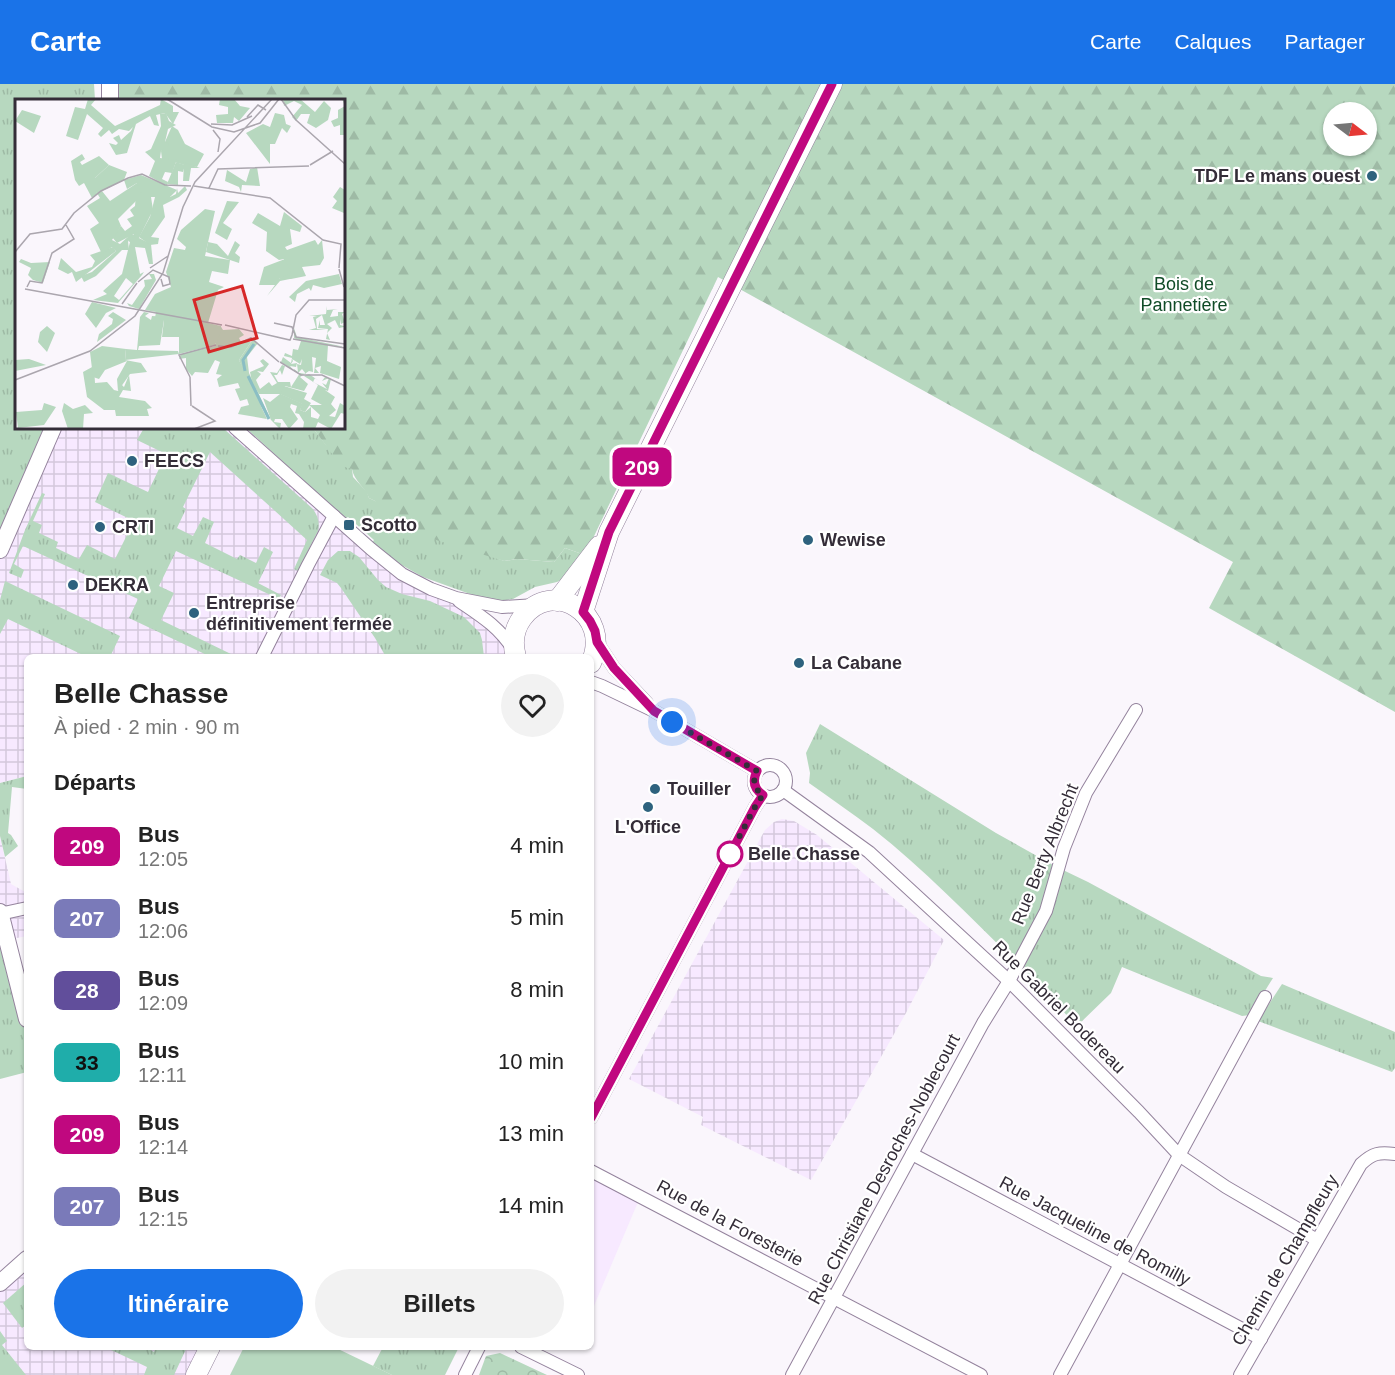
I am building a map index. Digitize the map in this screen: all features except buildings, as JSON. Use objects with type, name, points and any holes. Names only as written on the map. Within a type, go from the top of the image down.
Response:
[{"type":"main road","points":[[583,612],[609,532],[832,84]]},
{"type":"main road","points":[[557,601],[609,532]]},
{"type":"main road","points":[[515,654],[514,637],[518,624],[526,613],[537,605],[557,601],[576,606],[590,621],[597,642],[594,656]]},
{"type":"main road","points":[[196,1375],[208,1350]]},
{"type":"street","points":[[0,550],[53,429]]},
{"type":"street","points":[[236,429],[402,574],[456,598],[502,607],[537,605]]},
{"type":"street","points":[[264,654],[334,516]]},
{"type":"street","points":[[456,598],[495,626],[515,654]]},
{"type":"street","points":[[597,642],[614,668],[654,711]]},
{"type":"street","points":[[594,683],[654,711],[757,771]]},
{"type":"street","name":"Rue Berty Albrecht","points":[[1009,981],[1046,911],[1064,848],[1086,794],[1136,710]]},
{"type":"street","points":[[769,765],[779,767],[786,779],[783,790],[776,796],[763,795],[754,784],[757,771],[769,765]]},
{"type":"street","name":"Rue Gabriel Bodereau","points":[[783,790],[869,852],[1009,981],[1179,1155],[1226,1187],[1317,1240]]},
{"type":"street","points":[[594,1112],[763,795]]},
{"type":"street","points":[[24,909],[0,913],[24,1007]]},
{"type":"street","name":"Rue Christiane Desroches-Noblecourt","points":[[792,1375],[983,1023],[1009,981]]},
{"type":"street","points":[[1060,1375],[1265,997]]},
{"type":"street","name":"Chemin de Champfleury","points":[[1240,1375],[1360,1164],[1371,1155],[1381,1152],[1394,1153]]},
{"type":"street","name":"Rue Jacqueline de Romilly","points":[[912,1155],[1261,1339]]},
{"type":"street","name":"Rue de la Foresterie","points":[[594,1173],[981,1375]]},
{"type":"street","points":[[0,1283],[24,1262]]},
{"type":"street","points":[[465,1375],[478,1350]]},
{"type":"street","points":[[527,1350],[578,1375]]},
{"type":"shaded area","points":[[52,429],[236,429],[371,549],[495,626],[514,654],[24,654],[24,777],[0,783],[0,550]]},
{"type":"shaded area","points":[[782,819],[794,821],[817,835],[944,940],[906,1013],[811,1180],[701,1125],[703,1117],[629,1079],[765,830],[774,822]]},
{"type":"shaded area","points":[[0,836],[11,884],[24,891],[24,937],[7,940],[0,912]]},
{"type":"shaded area","points":[[594,1178],[638,1202],[594,1306]]},
{"type":"shaded area","points":[[24,1261],[24,1350],[208,1350],[196,1375],[0,1375],[0,1283]]},
{"type":"green space","points":[[0,84],[94,84],[95,99],[15,99],[15,429],[53,429],[0,550]]},
{"type":"green space","name":"Bois de Pannetière","points":[[114,84],[1395,84],[1395,712],[1209,608],[1233,562],[718,277],[585,555],[565,548],[554,562],[517,559],[504,561],[410,532],[369,498],[352,469],[341,466],[314,429],[345,429],[345,99],[114,99]]},
{"type":"green space","points":[[143,429],[224,429],[313,509],[317,517],[318,531],[298,571],[294,569],[307,540],[210,452],[183,507],[186,509],[177,528],[193,536],[203,517],[214,522],[205,543],[237,559],[240,555],[256,563],[264,547],[273,552],[258,583],[281,595],[279,599],[176,551],[159,586],[174,593],[161,620],[231,654],[205,654],[129,618],[138,599],[23,546],[14,564],[24,570],[21,578],[9,573],[42,493],[45,494],[33,521],[42,525],[39,533],[58,542],[56,548],[79,559],[87,545],[115,559],[134,521],[95,502],[108,473],[148,492],[166,454],[137,440]]},
{"type":"green space","points":[[247,429],[314,429],[326,445],[352,469],[353,477],[367,492],[369,498],[504,561],[517,559],[554,562],[565,548],[585,555],[566,577],[557,582],[535,587],[513,599],[499,601],[481,598],[423,577],[391,559],[371,544],[374,540],[348,517],[345,519]]},
{"type":"green space","points":[[338,551],[350,551],[359,557],[386,587],[402,594],[430,601],[464,617],[480,633],[484,654],[384,654],[337,583],[320,575],[328,560]]},
{"type":"green space","points":[[5,581],[120,636],[111,654],[81,654],[8,619],[0,634],[0,600]]},
{"type":"green space","points":[[820,724],[996,833],[1053,865],[1043,904],[1015,961],[910,860],[873,829],[809,783],[810,773],[806,753]]},
{"type":"green space","points":[[24,777],[24,789],[12,787],[8,833],[18,846],[5,857],[0,836],[0,783]]},
{"type":"green space","points":[[1063,870],[1261,976],[1273,978],[1250,1015],[1242,1016],[1122,967],[1111,993],[1077,1026],[1022,968]]},
{"type":"green space","points":[[0,912],[24,1007],[24,1073],[0,1079]]},
{"type":"green space","points":[[1282,984],[1395,1032],[1395,1068],[1392,1072],[1258,1021]]},
{"type":"green space","points":[[24,1285],[24,1326],[22,1328],[3,1303]]},
{"type":"green space","points":[[0,1331],[7,1341],[2,1345],[26,1375],[0,1375]]},
{"type":"green space","points":[[111,1350],[151,1350],[154,1352],[155,1350],[186,1350],[174,1375],[144,1375],[147,1367]]},
{"type":"green space","points":[[242,1350],[340,1350],[392,1375],[230,1375]]},
{"type":"green space","points":[[381,1350],[458,1350],[445,1375],[392,1375],[373,1366]]},
{"type":"green space","points":[[500,1353],[547,1375],[479,1375],[486,1356]]},
{"type":"bus line","name":"209","points":[[594,1112],[763,795],[754,784],[757,771],[654,711],[614,668],[597,642],[595,631],[583,612],[609,532],[832,84]]},
{"type":"place","name":"TDF Le mans ouest","points":[[1372,176]]},
{"type":"place","name":"FEECS","points":[[132,461]]},
{"type":"place","name":"Scotto","points":[[349,525]]},
{"type":"place","name":"CRTI","points":[[100,527]]},
{"type":"place","name":"Wewise","points":[[808,540]]},
{"type":"place","name":"DEKRA","points":[[73,585]]},
{"type":"place","name":"Entreprise définitivement fermée","points":[[194,613]]},
{"type":"place","name":"La Cabane","points":[[799,663]]},
{"type":"place","name":"Touiller","points":[[655,789]]},
{"type":"place","name":"L'Office","points":[[648,807]]},
{"type":"place","name":"Belle Chasse","points":[[730,854]]},
{"type":"route","points":[[672,722],[757,771],[754,784],[763,795],[729,856],[730,854]]}]
